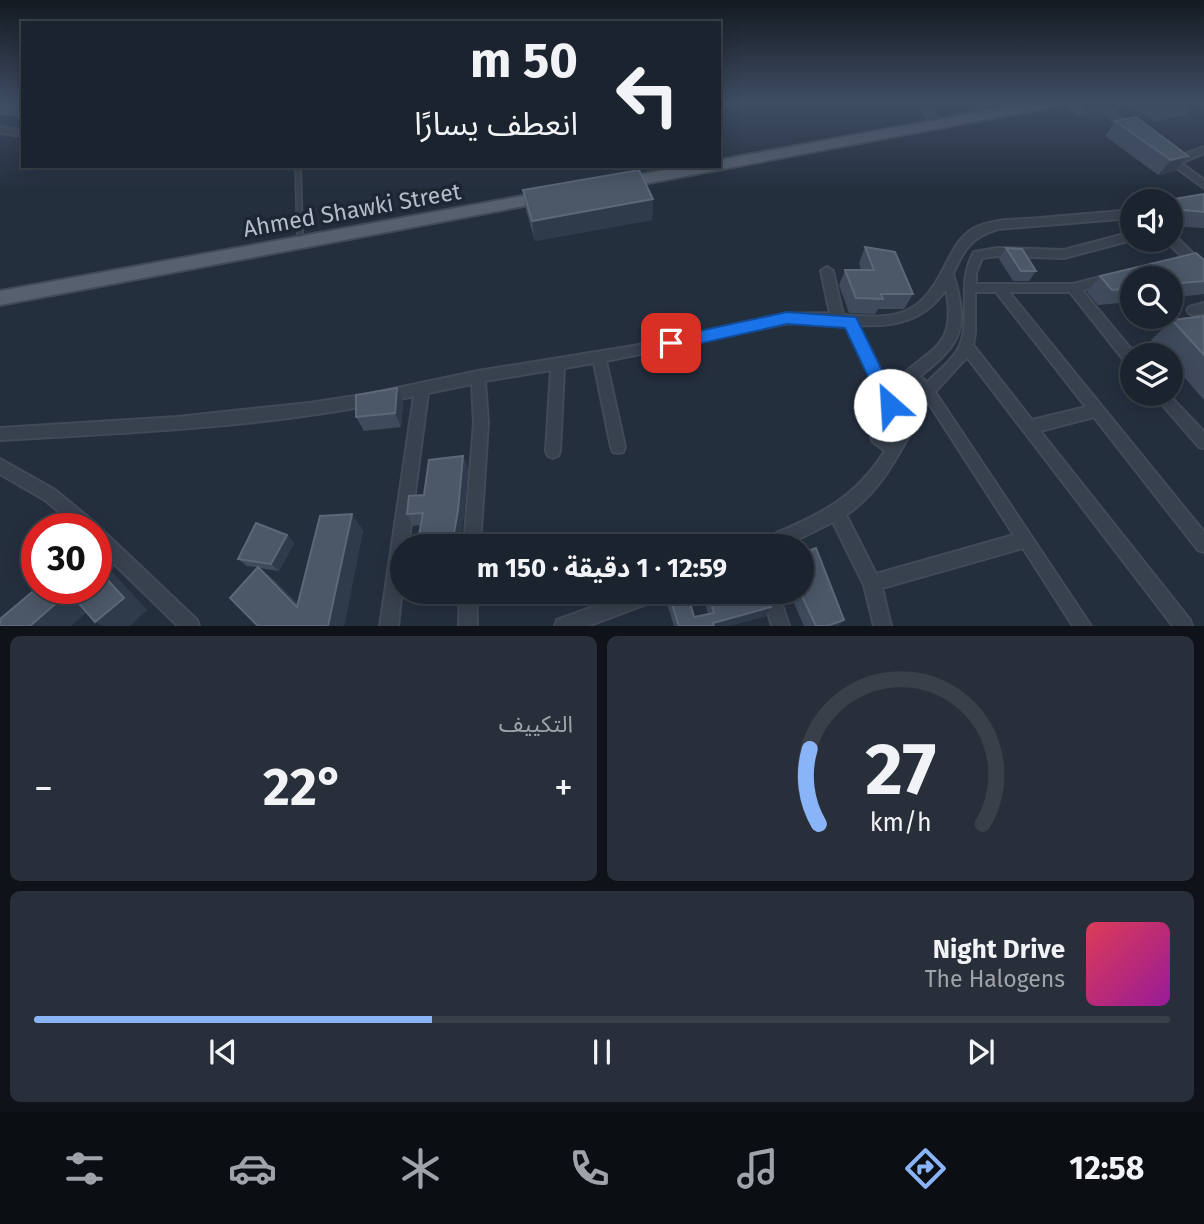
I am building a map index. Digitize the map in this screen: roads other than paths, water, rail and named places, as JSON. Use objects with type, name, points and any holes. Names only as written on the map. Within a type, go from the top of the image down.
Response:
[{"type":"main road","points":[[721,158],[866,131]]},
{"type":"main road","points":[[721,165],[894,131]]},
{"type":"main road","points":[[667,168],[599,184],[699,168]]},
{"type":"main road","name":"Ahmed Shawki Street","points":[[0,288],[565,190],[0,298]]},
{"type":"street","points":[[1134,131],[1144,139]]},
{"type":"street","points":[[1164,154],[1204,185]]},
{"type":"street","points":[[1173,162],[1201,155]]},
{"type":"street","points":[[0,434],[216,419],[354,402],[478,376],[600,357],[787,318],[844,321],[897,319],[932,302],[941,290],[957,250],[981,229],[989,226],[1120,215]]},
{"type":"street","points":[[791,534],[836,511],[870,484],[894,449],[927,391],[957,360],[966,346],[970,320],[972,262],[978,255],[998,252],[1064,254],[1120,239]]},
{"type":"street","points":[[1180,252],[1185,259],[1204,271]]},
{"type":"street","points":[[1185,259],[1204,255]]},
{"type":"street","points":[[827,271],[844,321],[890,405]]},
{"type":"street","points":[[894,449],[878,438],[890,405],[911,375],[943,350],[951,336],[956,304],[947,273]]},
{"type":"street","points":[[971,288],[1073,288],[1120,276]]},
{"type":"street","points":[[999,288],[1204,544]]},
{"type":"street","points":[[1073,288],[1120,345]]},
{"type":"street","points":[[966,346],[1184,625]]},
{"type":"street","points":[[600,357],[618,447]]},
{"type":"street","points":[[553,451],[558,363]]},
{"type":"street","points":[[911,375],[927,391],[1083,625]]},
{"type":"street","points":[[473,534],[481,436],[478,376]]},
{"type":"street","points":[[390,625],[422,389]]},
{"type":"street","points":[[1171,406],[1204,442]]},
{"type":"street","points":[[1031,426],[1097,410]]},
{"type":"street","points":[[0,466],[50,495],[71,513]]},
{"type":"street","points":[[836,511],[872,583],[883,625]]},
{"type":"street","points":[[872,583],[1026,539]]},
{"type":"street","points":[[112,550],[191,625]]},
{"type":"street","points":[[468,604],[468,625]]},
{"type":"street","points":[[563,625],[622,604]]},
{"type":"street","points":[[774,604],[781,625]]},
{"type":"lane","points":[[298,168],[300,234]]}]
